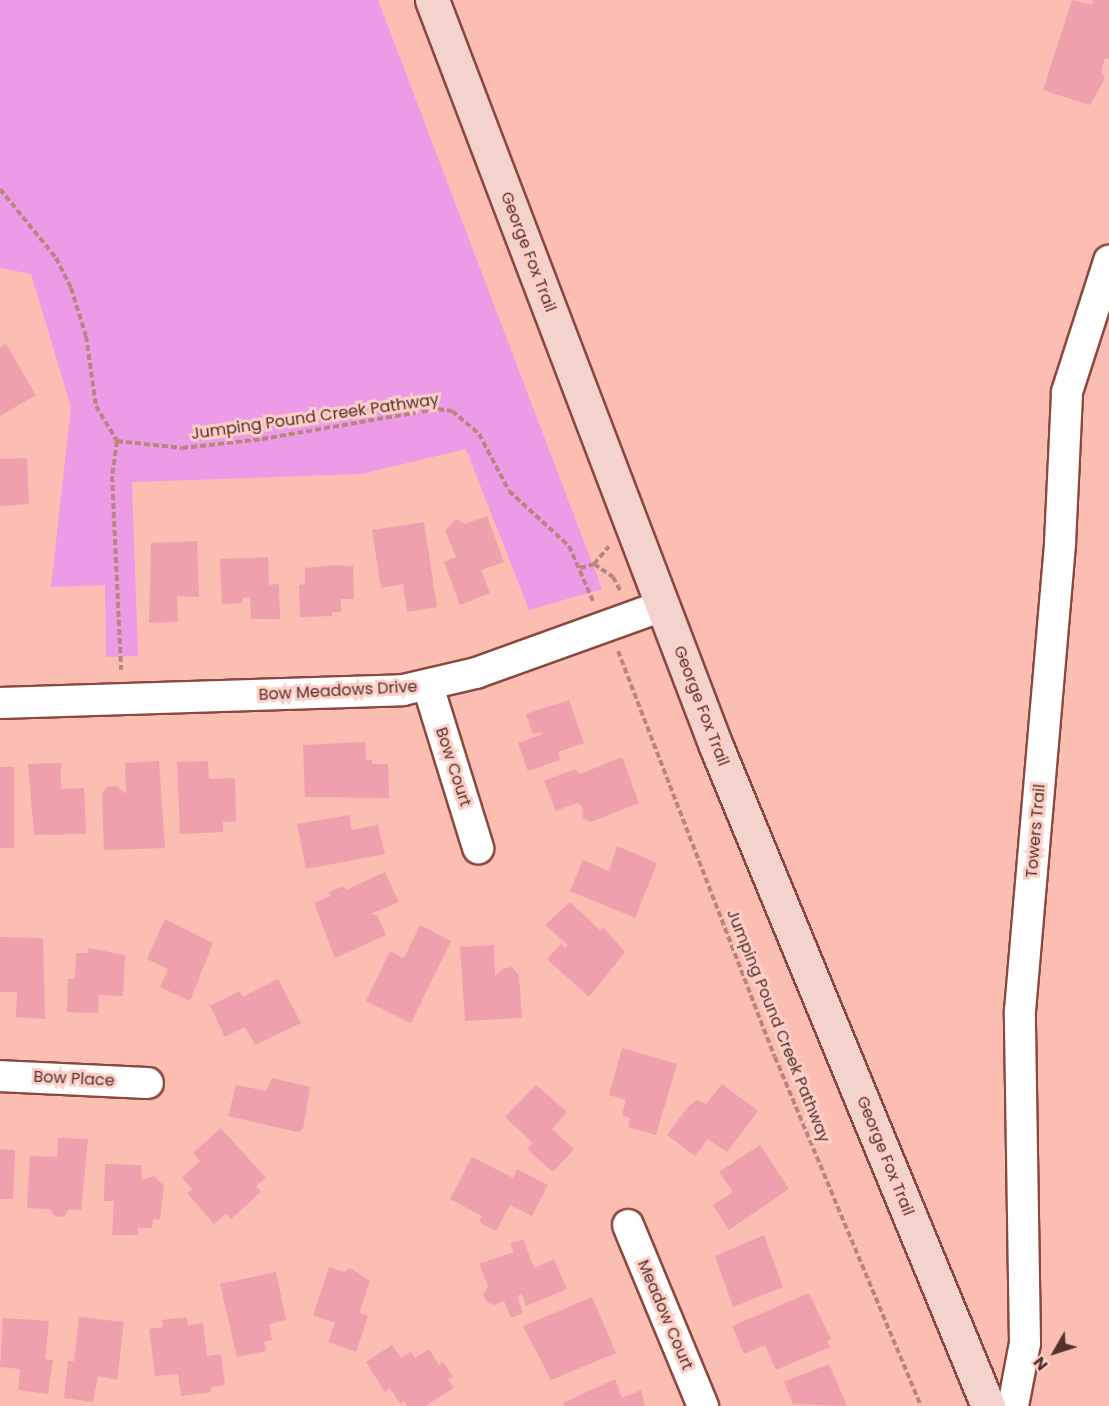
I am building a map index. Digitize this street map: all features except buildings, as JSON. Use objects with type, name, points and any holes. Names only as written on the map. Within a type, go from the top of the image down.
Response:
[{"type":"street","name":"George Fox Trail","points":[[432,0],[662,606],[988,1406]]},
{"type":"street","name":"Towers Trail","points":[[1013,1406],[1025,1343],[1020,1011],[1060,543],[1067,392],[1109,261]]},
{"type":"street","name":"Bow Meadows Drive","points":[[0,703],[377,692],[428,686],[476,673],[662,606]]},
{"type":"street","name":"Bow Court","points":[[428,686],[478,848]]},
{"type":"street","name":"Bow Place","points":[[0,1076],[148,1083]]},
{"type":"street","name":"Meadow Court","points":[[628,1225],[703,1406]]},
{"type":"path","points":[[0,189],[56,258],[71,288],[87,336],[96,406],[117,441],[112,476],[121,675]]},
{"type":"path","name":"Jumping Pound Creek Pathway","points":[[117,441],[182,448],[284,436],[438,409],[452,411],[479,434],[509,491],[561,537],[580,568],[594,603]]},
{"type":"path","points":[[580,568],[594,564]]},
{"type":"path","name":"Jumping Pound Creek Pathway","points":[[618,652],[776,1057],[921,1406]]},
{"type":"shaded area","points":[[0,0],[378,0],[602,589],[529,610],[466,449],[361,474],[132,482],[138,656],[106,657],[105,585],[51,587],[71,407],[31,274],[0,268]]}]
